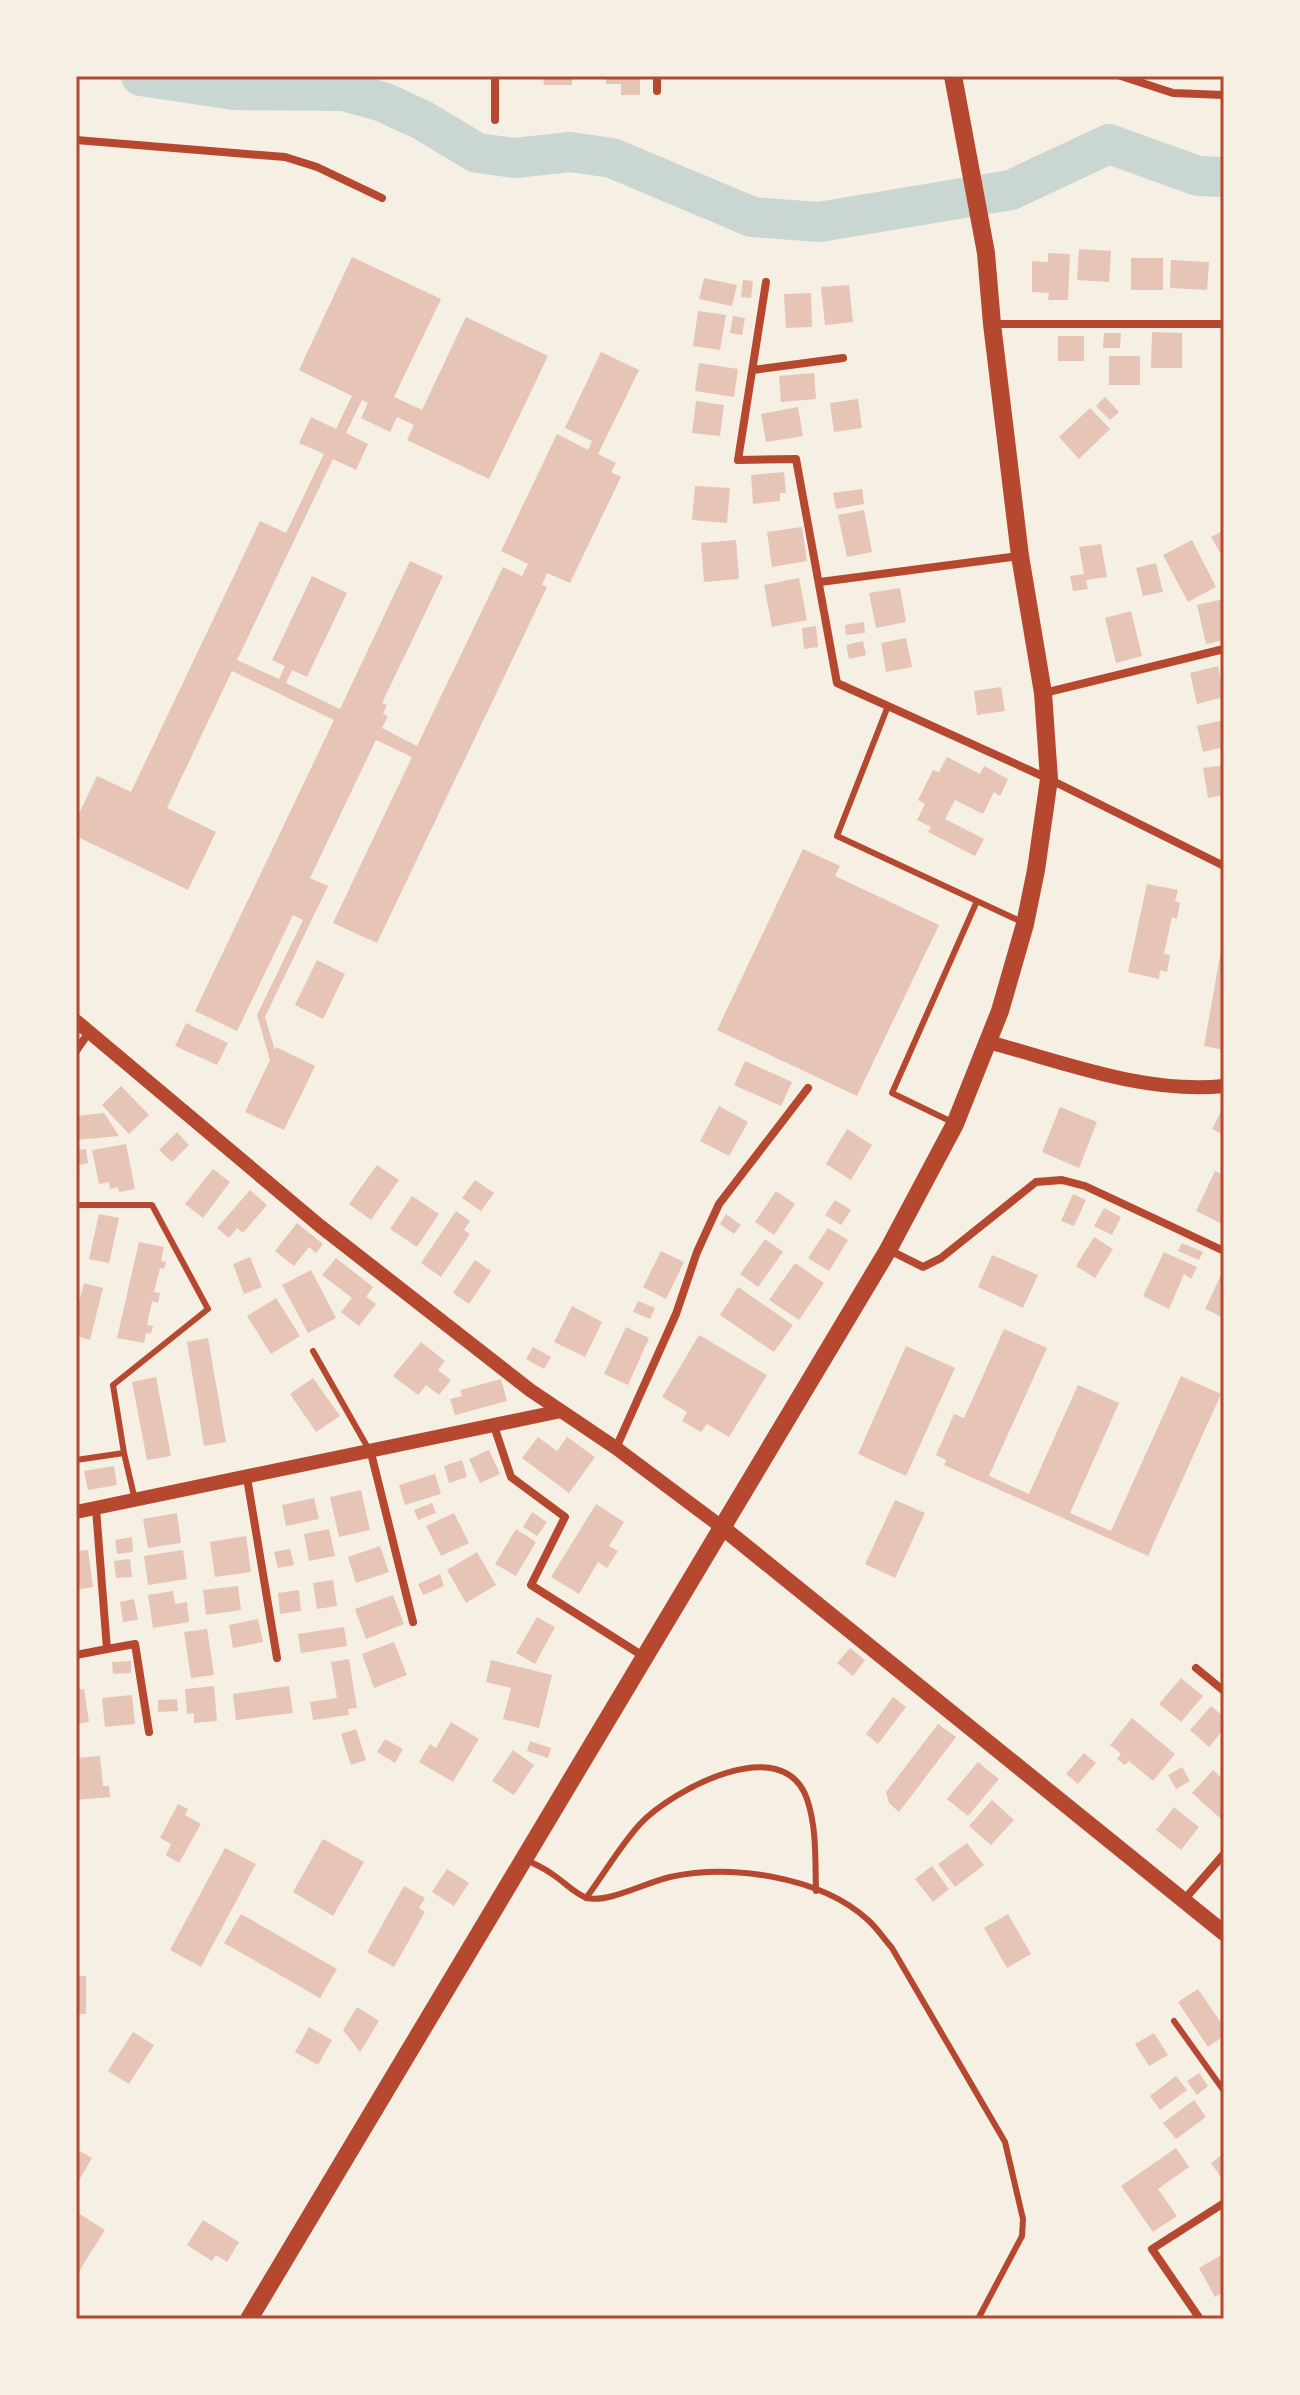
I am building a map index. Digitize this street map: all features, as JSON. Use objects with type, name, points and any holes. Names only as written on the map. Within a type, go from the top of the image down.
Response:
[{"type":"highway","points":[[249,2319],[888,1250],[955,1124],[1000,1011],[1025,924],[1049,779],[1043,693],[1020,556],[986,253],[953,76]]},
{"type":"main road","points":[[723,1528],[1224,1933]]},
{"type":"street","points":[[495,76],[495,120]]},
{"type":"street","points":[[657,76],[657,91]]},
{"type":"street","points":[[1121,76],[1173,93],[1224,95]]},
{"type":"street","points":[[76,140],[285,157],[317,167],[382,198]]},
{"type":"street","points":[[766,282],[738,460],[796,459],[837,683],[1049,779],[1224,866]]},
{"type":"street","points":[[992,324],[1224,324]]},
{"type":"street","points":[[753,370],[843,358]]},
{"type":"street","points":[[820,582],[1020,556]]},
{"type":"street","points":[[1043,693],[1224,649]]},
{"type":"street","points":[[76,1021],[320,1226],[561,1411],[723,1528]]},
{"type":"street","points":[[76,1051],[89,1032]]},
{"type":"street","points":[[988,1042],[1115,1076],[1172,1086],[1224,1086]]},
{"type":"street","points":[[616,1448],[676,1314],[697,1252],[719,1204],[808,1088]]},
{"type":"street","points":[[888,1250],[923,1267],[941,1258],[1036,1182],[1062,1180],[1085,1186],[1224,1251]]},
{"type":"street","points":[[76,1512],[561,1411]]},
{"type":"street","points":[[494,1426],[511,1477],[565,1517],[531,1585],[644,1657]]},
{"type":"street","points":[[371,1453],[413,1622]]},
{"type":"street","points":[[247,1478],[277,1658]]},
{"type":"street","points":[[96,1509],[107,1649]]},
{"type":"street","points":[[76,1655],[135,1644],[149,1732]]},
{"type":"street","points":[[1196,1668],[1224,1691]]},
{"type":"street","points":[[1183,1901],[1224,1854]]},
{"type":"street","points":[[1200,2319],[1152,2249],[1224,2203]]},
{"type":"lane","points":[[888,706],[837,836],[1025,924]]},
{"type":"lane","points":[[955,1124],[892,1093],[977,901]]},
{"type":"lane","points":[[76,1205],[152,1205],[208,1309],[113,1385],[124,1453],[136,1501]]},
{"type":"lane","points":[[313,1351],[371,1453]]},
{"type":"lane","points":[[76,1460],[124,1453]]},
{"type":"lane","points":[[586,1898],[640,1824],[662,1805],[724,1773],[753,1768],[773,1768],[792,1778],[807,1797],[814,1832],[816,1891]]},
{"type":"lane","points":[[524,1858],[549,1871],[586,1898],[609,1897],[671,1877],[712,1872],[749,1873],[795,1882],[839,1899],[868,1920],[892,1948],[1005,2142],[1023,2219],[1022,2236],[978,2319]]},
{"type":"lane","points":[[1174,2021],[1224,2091]]},
{"type":"building","points":[[543,76],[572,76],[572,85],[544,85]]},
{"type":"building","points":[[606,76],[640,76],[640,95],[621,95],[621,84],[606,84]]},
{"type":"building","points":[[1079,249],[1111,251],[1109,282],[1077,280]]},
{"type":"building","points":[[1048,253],[1070,254],[1068,300],[1048,300],[1049,293],[1032,292],[1032,261],[1048,262]]},
{"type":"building","points":[[352,257],[441,299],[394,397],[422,410],[466,317],[548,356],[489,479],[407,440],[414,425],[397,417],[390,432],[361,418],[368,403],[362,400],[346,433],[368,444],[356,470],[333,459],[237,660],[279,679],[285,666],[272,660],[312,576],[347,593],[307,677],[292,670],[286,683],[340,709],[410,561],[443,576],[382,703],[387,705],[383,714],[388,716],[382,728],[417,746],[503,567],[522,576],[528,564],[501,551],[557,434],[588,450],[592,441],[565,428],[601,352],[639,370],[598,454],[616,463],[611,472],[621,477],[570,583],[547,573],[542,585],[547,587],[377,943],[333,923],[412,757],[376,740],[310,878],[328,886],[265,1017],[275,1050],[276,1047],[315,1066],[284,1130],[245,1112],[270,1060],[257,1015],[303,920],[293,915],[237,1031],[195,1011],[334,720],[232,671],[167,808],[216,832],[188,890],[76,836],[76,820],[97,776],[131,792],[260,521],[286,533],[324,454],[299,443],[311,417],[336,429],[352,396],[299,370]]},
{"type":"building","points":[[1131,258],[1163,258],[1163,290],[1131,290]]},
{"type":"building","points":[[1171,260],[1209,262],[1207,290],[1170,288]]},
{"type":"building","points":[[704,278],[737,285],[732,306],[699,299]]},
{"type":"building","points":[[743,280],[753,281],[751,298],[741,297]]},
{"type":"building","points":[[849,285],[853,322],[825,325],[821,287]]},
{"type":"building","points":[[811,293],[812,327],[786,328],[784,294]]},
{"type":"building","points":[[698,311],[726,315],[720,350],[693,346]]},
{"type":"building","points":[[733,316],[745,318],[742,335],[730,333]]},
{"type":"building","points":[[1152,332],[1182,333],[1182,368],[1151,368]]},
{"type":"building","points":[[1104,333],[1121,333],[1120,348],[1103,348]]},
{"type":"building","points":[[1058,336],[1084,336],[1084,361],[1058,361]]},
{"type":"building","points":[[1109,356],[1140,356],[1140,385],[1109,385]]},
{"type":"building","points":[[699,363],[738,369],[734,397],[695,391]]},
{"type":"building","points":[[814,373],[816,399],[781,402],[779,376]]},
{"type":"building","points":[[1105,397],[1119,412],[1110,420],[1096,406]]},
{"type":"building","points":[[858,399],[862,428],[834,432],[830,403]]},
{"type":"building","points":[[696,401],[724,405],[720,436],[692,433]]},
{"type":"building","points":[[798,407],[803,436],[766,442],[761,414]]},
{"type":"building","points":[[1090,408],[1110,429],[1079,459],[1059,437]]},
{"type":"building","points":[[784,472],[786,493],[780,493],[780,501],[753,504],[751,475]]},
{"type":"building","points":[[695,486],[730,488],[727,523],[692,520]]},
{"type":"building","points":[[862,489],[864,504],[836,509],[833,493]]},
{"type":"building","points":[[864,510],[872,552],[847,557],[838,515]]},
{"type":"building","points":[[802,527],[807,561],[772,567],[767,532]]},
{"type":"building","points":[[1224,530],[1224,559],[1211,537]]},
{"type":"building","points":[[736,540],[739,579],[704,582],[701,543]]},
{"type":"building","points":[[1192,540],[1216,587],[1188,602],[1163,555]]},
{"type":"building","points":[[1101,544],[1107,577],[1086,580],[1088,589],[1073,591],[1070,576],[1084,574],[1079,547]]},
{"type":"building","points":[[1156,563],[1163,592],[1143,596],[1136,568]]},
{"type":"building","points":[[799,578],[807,620],[772,627],[764,585]]},
{"type":"building","points":[[900,588],[906,622],[876,628],[869,593]]},
{"type":"building","points":[[1224,599],[1224,640],[1206,644],[1197,605]]},
{"type":"building","points":[[1131,611],[1142,656],[1116,663],[1105,618]]},
{"type":"building","points":[[864,622],[865,633],[846,635],[845,625]]},
{"type":"building","points":[[816,626],[818,647],[804,649],[802,628]]},
{"type":"building","points":[[906,638],[912,667],[886,672],[881,643]]},
{"type":"building","points":[[863,641],[866,655],[849,659],[846,645]]},
{"type":"building","points":[[1218,666],[1224,697],[1197,704],[1190,673]]},
{"type":"building","points":[[1001,687],[1005,711],[977,715],[974,691]]},
{"type":"building","points":[[1224,720],[1224,747],[1203,752],[1197,726]]},
{"type":"building","points":[[947,757],[980,774],[984,766],[1008,779],[1000,796],[994,792],[983,814],[955,800],[945,819],[984,839],[975,856],[928,832],[931,827],[917,820],[925,804],[918,800],[933,770],[939,772]]},
{"type":"building","points":[[1224,765],[1224,795],[1208,798],[1203,768]]},
{"type":"building","points":[[803,849],[840,866],[835,876],[939,925],[857,1096],[717,1030]]},
{"type":"building","points":[[1147,884],[1178,890],[1175,901],[1180,903],[1177,919],[1172,917],[1164,954],[1170,955],[1167,972],[1160,970],[1159,979],[1128,972]]},
{"type":"building","points":[[1224,945],[1224,1050],[1204,1046]]},
{"type":"building","points":[[317,960],[345,974],[323,1019],[295,1005]]},
{"type":"building","points":[[186,1023],[228,1043],[217,1065],[175,1046]]},
{"type":"building","points":[[745,1061],[792,1082],[781,1106],[734,1085]]},
{"type":"building","points":[[121,1086],[149,1115],[129,1134],[102,1105]]},
{"type":"building","points":[[1224,1105],[1224,1135],[1212,1129]]},
{"type":"building","points":[[719,1106],[748,1122],[729,1156],[700,1141]]},
{"type":"building","points":[[1060,1107],[1097,1122],[1079,1168],[1042,1152]]},
{"type":"building","points":[[104,1113],[119,1136],[76,1140],[76,1116]]},
{"type":"building","points":[[847,1129],[872,1145],[851,1180],[826,1164]]},
{"type":"building","points":[[177,1132],[189,1145],[172,1162],[159,1150]]},
{"type":"building","points":[[126,1144],[135,1189],[119,1192],[118,1187],[110,1189],[109,1182],[99,1184],[92,1150]]},
{"type":"building","points":[[86,1149],[88,1163],[78,1165],[80,1177],[76,1178],[76,1150]]},
{"type":"building","points":[[377,1165],[399,1180],[371,1220],[349,1204]]},
{"type":"building","points":[[213,1169],[230,1182],[203,1218],[185,1204]]},
{"type":"building","points":[[1215,1171],[1224,1175],[1224,1225],[1196,1211]]},
{"type":"building","points":[[475,1180],[494,1193],[481,1211],[462,1198]]},
{"type":"building","points":[[250,1190],[267,1205],[243,1233],[237,1228],[229,1238],[217,1228]]},
{"type":"building","points":[[776,1191],[795,1204],[774,1235],[755,1222]]},
{"type":"building","points":[[1073,1194],[1086,1200],[1074,1226],[1061,1221]]},
{"type":"building","points":[[412,1196],[439,1214],[417,1247],[390,1229]]},
{"type":"building","points":[[835,1200],[851,1210],[841,1225],[825,1215]]},
{"type":"building","points":[[1104,1208],[1121,1217],[1112,1235],[1094,1226]]},
{"type":"building","points":[[456,1211],[470,1221],[464,1230],[470,1234],[441,1277],[421,1263]]},
{"type":"building","points":[[99,1214],[119,1218],[109,1263],[89,1259]]},
{"type":"building","points":[[726,1214],[741,1225],[734,1234],[720,1224]]},
{"type":"building","points":[[297,1223],[323,1244],[316,1253],[309,1247],[294,1266],[275,1251]]},
{"type":"building","points":[[828,1228],[848,1240],[829,1271],[808,1258]]},
{"type":"building","points":[[1094,1237],[1113,1249],[1095,1278],[1076,1266]]},
{"type":"building","points":[[765,1239],[783,1252],[758,1287],[740,1274]]},
{"type":"building","points":[[139,1242],[164,1247],[161,1261],[166,1262],[164,1269],[160,1268],[154,1292],[160,1293],[158,1303],[152,1301],[147,1325],[153,1326],[151,1334],[146,1333],[144,1343],[117,1338]]},
{"type":"building","points":[[1182,1243],[1203,1252],[1199,1260],[1178,1251]]},
{"type":"building","points":[[661,1251],[684,1262],[666,1299],[643,1287]]},
{"type":"building","points":[[1164,1252],[1197,1267],[1191,1279],[1184,1274],[1169,1309],[1143,1296]]},
{"type":"building","points":[[992,1255],[1038,1275],[1023,1308],[978,1287]]},
{"type":"building","points":[[250,1257],[262,1287],[244,1294],[233,1264]]},
{"type":"building","points":[[336,1258],[373,1287],[366,1297],[376,1304],[359,1326],[341,1312],[352,1298],[322,1275]]},
{"type":"building","points":[[475,1260],[491,1271],[469,1304],[453,1293]]},
{"type":"building","points":[[795,1263],[824,1283],[799,1320],[769,1300]]},
{"type":"building","points":[[311,1270],[336,1318],[308,1333],[282,1285]]},
{"type":"building","points":[[1221,1275],[1224,1277],[1224,1318],[1205,1309]]},
{"type":"building","points":[[84,1283],[103,1288],[90,1340],[76,1336],[76,1314]]},
{"type":"building","points":[[738,1287],[793,1325],[774,1352],[720,1315]]},
{"type":"building","points":[[276,1298],[300,1336],[271,1354],[247,1316]]},
{"type":"building","points":[[638,1301],[655,1308],[650,1319],[633,1312]]},
{"type":"building","points":[[572,1306],[602,1322],[585,1357],[554,1342]]},
{"type":"building","points":[[626,1327],[649,1338],[628,1385],[604,1374]]},
{"type":"building","points":[[1004,1329],[1047,1348],[989,1476],[1029,1494],[1078,1385],[1119,1403],[1070,1513],[1111,1531],[1181,1376],[1221,1394],[1148,1556],[944,1465],[946,1460],[936,1455],[954,1414],[964,1418]]},
{"type":"building","points":[[699,1335],[767,1375],[729,1437],[707,1424],[701,1432],[682,1421],[687,1412],[662,1397]]},
{"type":"building","points":[[208,1338],[226,1442],[204,1446],[187,1342]]},
{"type":"building","points":[[421,1342],[445,1361],[438,1370],[451,1380],[439,1395],[426,1385],[418,1395],[393,1376]]},
{"type":"building","points":[[906,1346],[955,1368],[906,1476],[858,1454]]},
{"type":"building","points":[[533,1347],[551,1357],[544,1369],[526,1359]]},
{"type":"building","points":[[156,1377],[171,1456],[147,1460],[132,1382]]},
{"type":"building","points":[[313,1378],[340,1416],[316,1432],[290,1394]]},
{"type":"building","points":[[501,1379],[507,1401],[455,1415],[450,1399],[462,1396],[460,1390]]},
{"type":"building","points":[[538,1437],[557,1451],[567,1437],[595,1457],[569,1493],[522,1458]]},
{"type":"building","points":[[489,1450],[500,1474],[480,1483],[469,1459]]},
{"type":"building","points":[[462,1460],[467,1477],[449,1483],[444,1466]]},
{"type":"building","points":[[114,1466],[117,1485],[88,1490],[84,1471]]},
{"type":"building","points":[[435,1474],[441,1494],[405,1505],[399,1485]]},
{"type":"building","points":[[361,1490],[370,1530],[339,1537],[330,1497]]},
{"type":"building","points":[[314,1498],[319,1519],[286,1526],[282,1505]]},
{"type":"building","points":[[895,1500],[925,1513],[895,1578],[865,1564]]},
{"type":"building","points":[[432,1503],[436,1513],[418,1520],[414,1510]]},
{"type":"building","points":[[596,1504],[624,1522],[609,1546],[618,1551],[607,1568],[598,1562],[579,1594],[551,1577]]},
{"type":"building","points":[[532,1512],[547,1522],[537,1536],[523,1527]]},
{"type":"building","points":[[177,1513],[181,1543],[148,1548],[143,1519]]},
{"type":"building","points":[[454,1513],[469,1543],[441,1556],[426,1526]]},
{"type":"building","points":[[329,1529],[335,1556],[309,1561],[304,1534]]},
{"type":"building","points":[[516,1529],[536,1542],[516,1576],[495,1564]]},
{"type":"building","points":[[246,1536],[251,1572],[215,1577],[210,1542]]},
{"type":"building","points":[[132,1537],[133,1552],[117,1554],[115,1540]]},
{"type":"building","points":[[380,1546],[389,1572],[356,1583],[348,1557]]},
{"type":"building","points":[[290,1549],[294,1565],[278,1568],[274,1552]]},
{"type":"building","points":[[88,1550],[93,1587],[76,1590],[76,1551]]},
{"type":"building","points":[[183,1550],[187,1579],[148,1585],[144,1556]]},
{"type":"building","points":[[477,1552],[496,1585],[466,1603],[447,1570]]},
{"type":"building","points":[[130,1559],[132,1577],[116,1578],[114,1561]]},
{"type":"building","points":[[440,1574],[444,1586],[423,1595],[418,1584]]},
{"type":"building","points":[[333,1580],[337,1606],[317,1609],[313,1583]]},
{"type":"building","points":[[238,1586],[241,1610],[206,1615],[203,1590]]},
{"type":"building","points":[[299,1590],[301,1611],[280,1614],[278,1593]]},
{"type":"building","points":[[173,1591],[175,1604],[187,1602],[189,1622],[153,1628],[148,1595]]},
{"type":"building","points":[[393,1595],[404,1624],[366,1639],[355,1609]]},
{"type":"building","points":[[134,1599],[138,1620],[123,1622],[120,1602]]},
{"type":"building","points":[[537,1617],[555,1627],[535,1664],[516,1653]]},
{"type":"building","points":[[258,1619],[263,1642],[233,1648],[229,1625]]},
{"type":"building","points":[[344,1627],[347,1646],[301,1653],[298,1634]]},
{"type":"building","points":[[207,1629],[214,1675],[191,1678],[184,1632]]},
{"type":"building","points":[[394,1642],[407,1675],[374,1688],[362,1654]]},
{"type":"building","points":[[850,1648],[865,1660],[853,1676],[837,1663]]},
{"type":"building","points":[[349,1659],[357,1708],[348,1709],[349,1715],[313,1720],[310,1702],[337,1698],[331,1662]]},
{"type":"building","points":[[491,1660],[552,1675],[539,1728],[503,1719],[511,1688],[486,1682]]},
{"type":"building","points":[[131,1661],[131,1673],[113,1674],[112,1662]]},
{"type":"building","points":[[1181,1678],[1203,1696],[1181,1722],[1159,1704]]},
{"type":"building","points":[[214,1686],[217,1721],[194,1723],[194,1713],[187,1714],[185,1689]]},
{"type":"building","points":[[289,1686],[293,1713],[236,1720],[233,1694]]},
{"type":"building","points":[[84,1689],[89,1722],[76,1724],[76,1690]]},
{"type":"building","points":[[132,1695],[135,1724],[105,1727],[102,1698]]},
{"type":"building","points":[[893,1697],[906,1707],[878,1744],[866,1734]]},
{"type":"building","points":[[177,1699],[178,1711],[158,1712],[158,1700]]},
{"type":"building","points":[[1211,1706],[1224,1717],[1224,1729],[1209,1747],[1190,1730]]},
{"type":"building","points":[[1132,1718],[1175,1754],[1153,1781],[1129,1761],[1125,1765],[1117,1759],[1121,1754],[1110,1745]]},
{"type":"building","points":[[451,1722],[479,1739],[453,1782],[419,1762],[430,1744],[436,1748]]},
{"type":"building","points":[[938,1724],[956,1737],[899,1812],[889,1803],[886,1792]]},
{"type":"building","points":[[356,1729],[366,1760],[351,1765],[341,1734]]},
{"type":"building","points":[[385,1739],[403,1749],[395,1763],[377,1752]]},
{"type":"building","points":[[530,1741],[551,1748],[548,1758],[527,1751]]},
{"type":"building","points":[[513,1750],[534,1765],[514,1795],[492,1781]]},
{"type":"building","points":[[1084,1753],[1096,1763],[1078,1784],[1066,1774]]},
{"type":"building","points":[[100,1756],[103,1786],[109,1786],[110,1797],[76,1800],[76,1758]]},
{"type":"building","points":[[978,1762],[999,1779],[968,1816],[947,1799]]},
{"type":"building","points":[[1182,1767],[1190,1781],[1176,1789],[1168,1775]]},
{"type":"building","points":[[1213,1770],[1224,1780],[1224,1816],[1221,1819],[1192,1793]]},
{"type":"building","points":[[992,1800],[1014,1820],[991,1845],[969,1826]]},
{"type":"building","points":[[178,1804],[188,1809],[185,1815],[201,1824],[179,1863],[166,1855],[171,1844],[160,1838]]},
{"type":"building","points":[[1174,1807],[1199,1827],[1181,1850],[1156,1830]]},
{"type":"building","points":[[323,1839],[364,1862],[333,1916],[293,1892]]},
{"type":"building","points":[[967,1843],[984,1865],[955,1887],[938,1864]]},
{"type":"building","points":[[225,1848],[256,1864],[201,1967],[170,1950]]},
{"type":"building","points":[[932,1866],[949,1889],[933,1902],[915,1879]]},
{"type":"building","points":[[447,1869],[469,1883],[454,1906],[432,1892]]},
{"type":"building","points":[[404,1886],[425,1898],[419,1908],[425,1912],[394,1967],[367,1952]]},
{"type":"building","points":[[241,1914],[337,1969],[320,1998],[224,1943]]},
{"type":"building","points":[[1008,1914],[1031,1954],[1007,1968],[984,1928]]},
{"type":"building","points":[[76,1976],[86,1976],[86,2014],[76,2014]]},
{"type":"building","points":[[1198,1989],[1224,2027],[1224,2036],[1208,2047],[1178,2002]]},
{"type":"building","points":[[357,2007],[379,2021],[360,2052],[343,2030]]},
{"type":"building","points":[[309,2027],[332,2040],[318,2065],[295,2052]]},
{"type":"building","points":[[133,2032],[154,2045],[129,2084],[108,2071]]},
{"type":"building","points":[[1154,2033],[1168,2055],[1149,2066],[1135,2044]]},
{"type":"building","points":[[1199,2073],[1208,2086],[1197,2095],[1187,2081]]},
{"type":"building","points":[[1176,2076],[1187,2090],[1160,2110],[1150,2096]]},
{"type":"building","points":[[1194,2100],[1206,2117],[1176,2139],[1163,2123]]},
{"type":"building","points":[[1176,2148],[1189,2167],[1158,2189],[1177,2216],[1153,2232],[1121,2186]]},
{"type":"building","points":[[76,2149],[92,2158],[76,2185]]},
{"type":"building","points":[[1224,2153],[1224,2182],[1211,2163]]},
{"type":"building","points":[[78,2213],[105,2230],[76,2276],[76,2216]]},
{"type":"building","points":[[203,2220],[239,2242],[227,2262],[216,2255],[212,2261],[187,2245]]},
{"type":"building","points":[[1223,2254],[1224,2292],[1215,2297],[1199,2268]]},
{"type":"waterway","points":[[141,76],[234,90],[344,91],[383,102],[422,120],[477,153],[515,158],[570,152],[612,158],[752,217],[819,222],[1011,190],[1109,144],[1198,176],[1224,177]]}]
